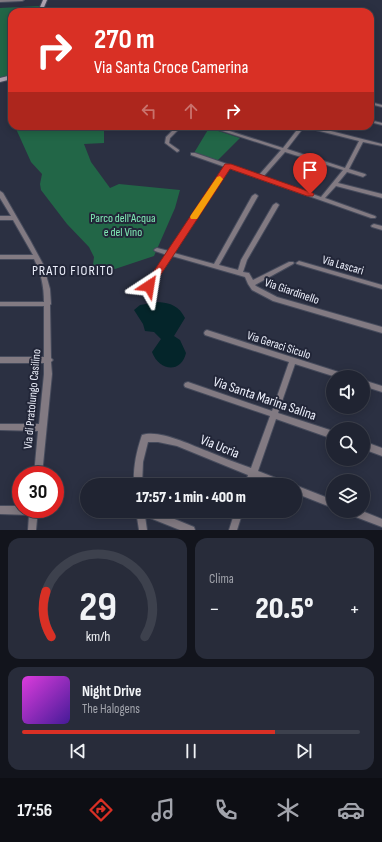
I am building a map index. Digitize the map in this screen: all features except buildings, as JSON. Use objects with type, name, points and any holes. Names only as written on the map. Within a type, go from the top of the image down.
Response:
[{"type":"street","points":[[0,1],[22,0]]},
{"type":"street","points":[[176,130],[168,138],[167,143],[177,151]]},
{"type":"street","points":[[222,130],[362,175]]},
{"type":"street","points":[[260,177],[284,150],[299,130]]},
{"type":"street","points":[[322,130],[382,145]]},
{"type":"street","points":[[322,199],[346,170],[362,140]]},
{"type":"street","points":[[193,154],[373,217]]},
{"type":"street","points":[[149,286],[228,166]]},
{"type":"street","points":[[334,184],[382,196]]},
{"type":"street","name":"Via di Pratolungo Casilino","points":[[0,193],[36,257],[46,282],[49,360],[39,466]]},
{"type":"street","points":[[216,266],[255,196]]},
{"type":"street","points":[[240,273],[244,260],[276,205]]},
{"type":"street","points":[[0,218],[15,218]]},
{"type":"street","points":[[374,226],[382,228]]},
{"type":"street","name":"Via Giardinello","points":[[157,250],[247,275],[251,284],[258,292],[275,299],[382,330]]},
{"type":"street","points":[[0,257],[36,257]]},
{"type":"street","points":[[251,284],[291,263]]},
{"type":"street","name":"Via Lascari","points":[[299,263],[382,287]]},
{"type":"street","points":[[0,304],[48,304]]},
{"type":"street","name":"Via Geraci Siculo","points":[[206,333],[326,371]]},
{"type":"street","points":[[0,360],[49,360]]},
{"type":"street","points":[[251,478],[293,361]]},
{"type":"street","name":"Via Santa Marina Salina","points":[[188,385],[326,433]]},
{"type":"street","points":[[370,385],[382,388]]},
{"type":"street","points":[[0,427],[42,428]]},
{"type":"street","name":"Via Ucria","points":[[138,478],[142,448],[145,438],[158,438],[177,443],[266,478]]},
{"type":"street","points":[[370,448],[382,452]]},
{"type":"street","points":[[302,492],[326,501]]},
{"type":"street","points":[[0,510],[12,510]]},
{"type":"street","points":[[32,530],[33,518]]},
{"type":"street","points":[[141,518],[143,530]]},
{"type":"street","points":[[161,518],[191,530]]},
{"type":"street","points":[[233,530],[237,518]]},
{"type":"street","points":[[369,518],[382,523]]},
{"type":"green space","points":[[39,6],[38,8],[8,8],[8,78],[0,80],[0,8]]},
{"type":"green space","name":"Parco dell'Acqua e del Vino","points":[[104,130],[104,143],[84,144],[91,162],[110,188],[119,184],[180,190],[175,208],[154,256],[106,272],[93,265],[94,257],[89,247],[67,224],[41,190],[40,184],[42,174],[31,162],[17,131]]},
{"type":"green space","points":[[208,130],[215,130],[240,138],[217,161],[194,153]]},
{"type":"shaded area","points":[[158,302],[167,303],[174,306],[183,314],[185,318],[174,336],[180,340],[186,353],[180,364],[175,367],[170,368],[165,366],[155,358],[152,352],[161,339],[154,332],[145,331],[143,324],[134,310],[140,305]]},
{"type":"slow traffic","points":[[194,217],[220,179]]},
{"type":"district","name":"PRATO FIORITO","points":[[73,270]]},
{"type":"route","points":[[149,286],[228,166],[310,194]]}]
